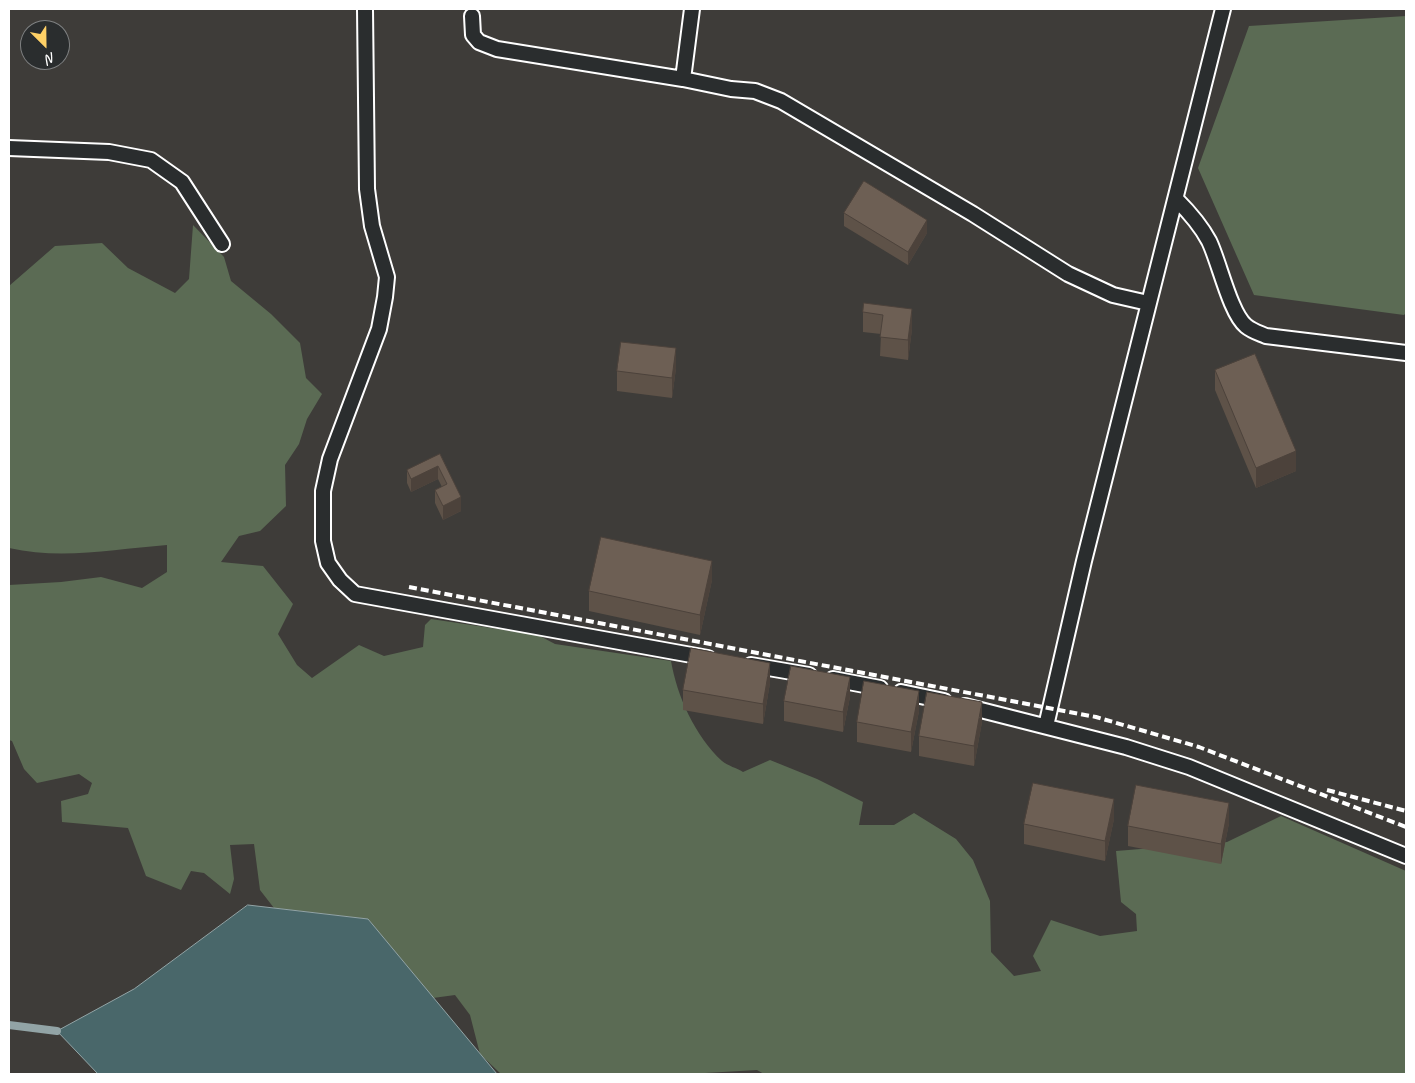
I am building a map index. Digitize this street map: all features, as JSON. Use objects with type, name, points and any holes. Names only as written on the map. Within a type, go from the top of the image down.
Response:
[{"type":"lane","points":[[365,9],[367,189],[372,226],[387,277],[379,329],[330,460],[323,491],[323,541],[328,563],[340,580],[355,594],[717,660]]},
{"type":"lane","points":[[683,79],[692,9]]},
{"type":"lane","points":[[1046,726],[1148,303],[1223,9]]},
{"type":"lane","points":[[472,16],[473,35],[479,42],[497,49],[683,79],[731,89],[755,91],[781,101],[973,214],[1068,274],[1113,295],[1148,303]]},
{"type":"lane","points":[[9,148],[110,152],[151,160],[182,182],[222,244]]},
{"type":"lane","points":[[1176,199],[1194,216],[1209,242],[1236,309],[1244,324],[1255,332],[1266,336],[1406,354]]},
{"type":"lane","points":[[736,663],[940,700],[1126,747],[1189,767],[1406,856]]},
{"type":"shaded area","points":[[9,9],[1406,9],[1406,1074],[9,1074]]},
{"type":"green space","points":[[1406,16],[1406,313],[1404,315],[1254,295],[1198,168],[1249,26]]},
{"type":"green space","points":[[193,225],[224,257],[231,281],[271,314],[300,343],[306,378],[322,394],[307,419],[299,444],[285,465],[286,506],[260,531],[239,536],[221,562],[263,566],[293,604],[278,634],[297,665],[312,678],[359,645],[384,656],[423,647],[425,625],[431,619],[538,635],[555,644],[671,661],[678,688],[689,715],[703,740],[724,763],[743,772],[770,760],[817,779],[863,802],[859,825],[894,825],[914,813],[956,839],[973,860],[990,901],[991,952],[1014,976],[1041,971],[1033,956],[1051,920],[1100,936],[1137,931],[1136,914],[1121,902],[1116,851],[1227,842],[1281,816],[1406,871],[1406,1074],[764,1074],[757,1070],[688,1074],[501,1074],[480,1054],[470,1015],[455,995],[433,998],[368,919],[274,908],[260,890],[254,844],[230,845],[234,879],[230,894],[204,873],[191,871],[181,890],[146,876],[128,828],[62,822],[61,801],[88,794],[92,783],[79,774],[37,783],[24,769],[12,741],[9,740],[9,585],[61,582],[101,577],[142,588],[167,572],[167,545],[68,553],[49,553],[9,548],[9,286],[55,246],[102,243],[128,268],[175,293],[189,279]]},
{"type":"water","points":[[248,905],[368,919],[497,1074],[98,1074],[57,1031],[134,989]]},
{"type":"building","points":[[864,181],[927,220],[908,252],[844,213]]},
{"type":"building","points":[[864,303],[912,309],[908,340],[880,337],[883,315],[863,312]]},
{"type":"building","points":[[621,342],[676,348],[672,378],[617,371]]},
{"type":"building","points":[[1255,354],[1296,451],[1256,468],[1215,370]]},
{"type":"building","points":[[440,454],[461,497],[443,506],[435,490],[447,484],[438,466],[411,479],[407,470]]},
{"type":"building","points":[[601,537],[712,561],[700,615],[589,591]]},
{"type":"building","points":[[691,648],[770,663],[763,704],[683,690]]},
{"type":"building","points":[[791,666],[850,677],[843,712],[784,701]]},
{"type":"building","points":[[864,681],[919,691],[911,732],[857,722]]},
{"type":"building","points":[[927,692],[982,702],[974,746],[919,736]]},
{"type":"building","points":[[1033,783],[1114,799],[1105,841],[1024,824]]},
{"type":"building","points":[[1136,785],[1229,803],[1221,844],[1128,826]]},
{"type":"waterway","points":[[9,1025],[57,1031]]},
{"type":"railway","points":[[409,587],[1096,717],[1199,747],[1406,827]]},
{"type":"railway","points":[[1327,790],[1406,811]]}]
